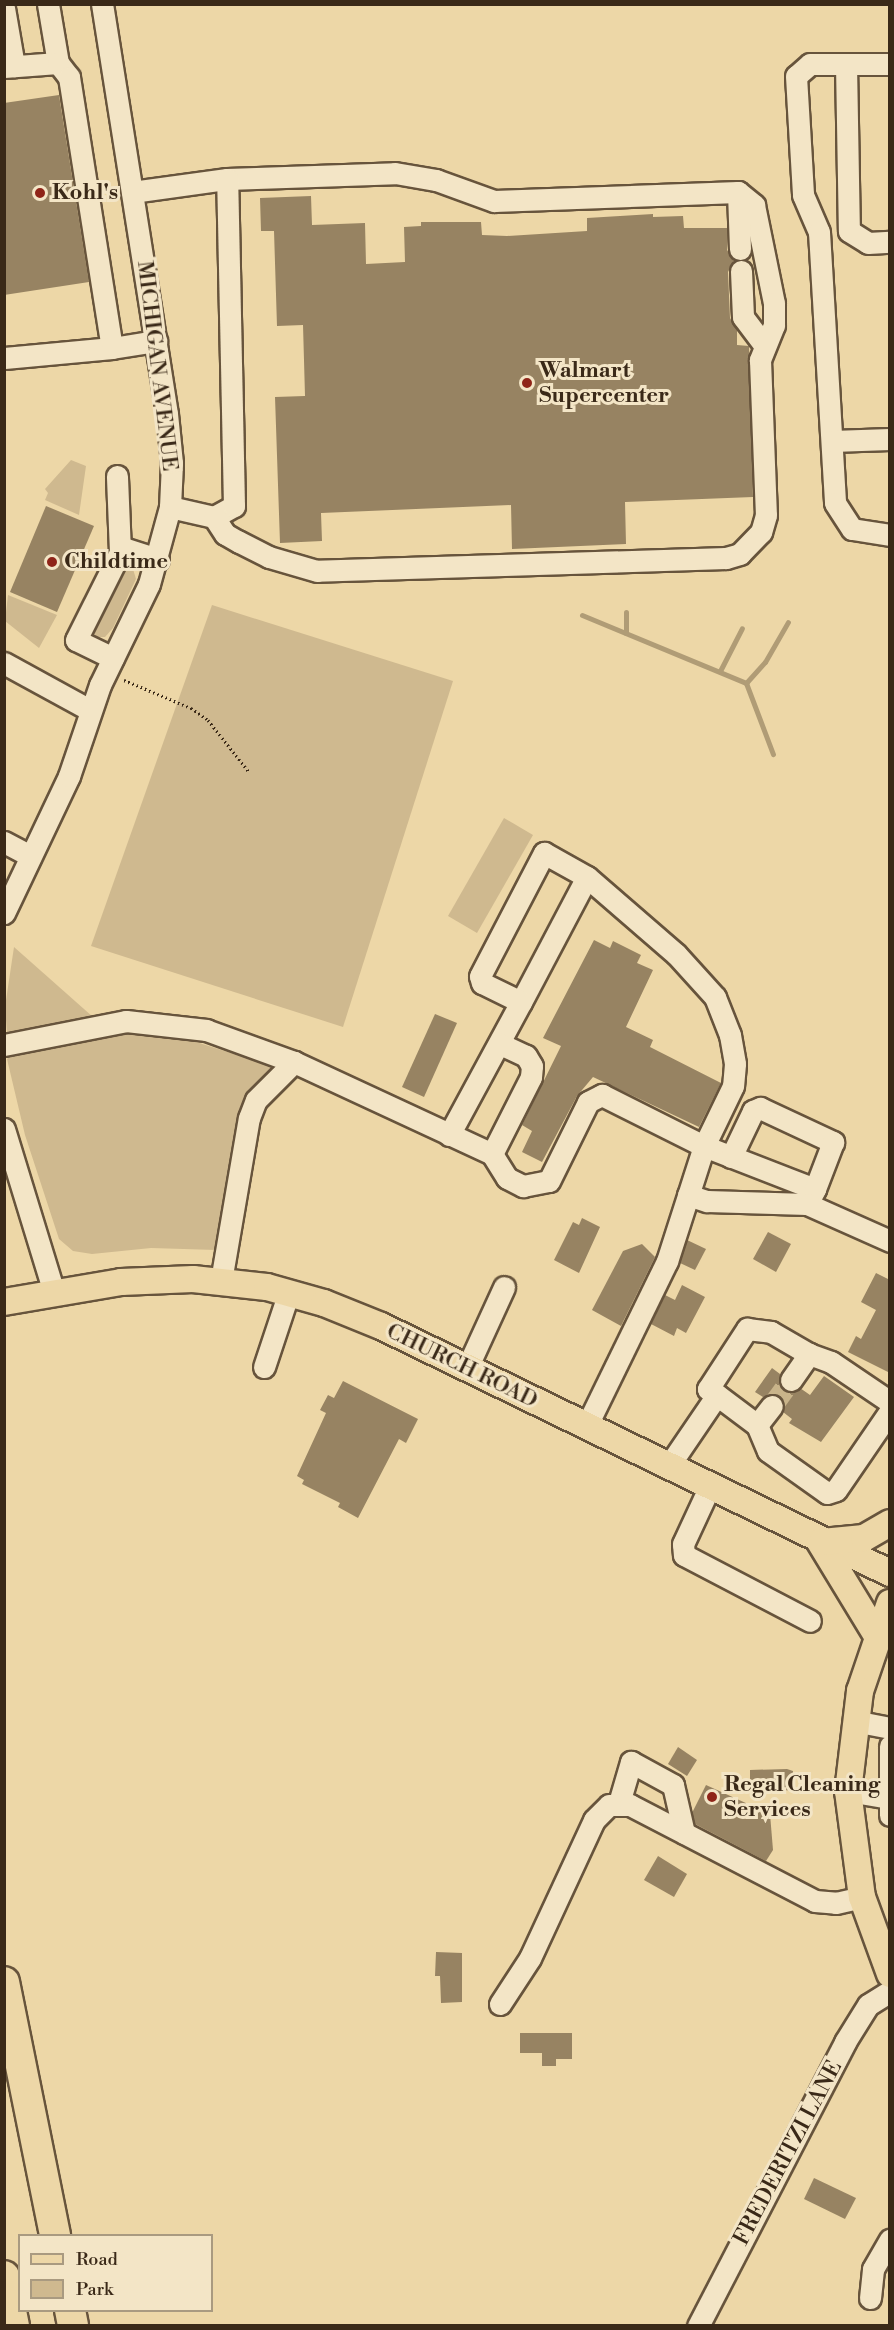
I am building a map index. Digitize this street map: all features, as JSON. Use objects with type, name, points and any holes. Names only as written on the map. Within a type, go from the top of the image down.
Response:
[{"type":"highway","points":[[4,1982],[55,2234]]},
{"type":"highway","points":[[4,2276],[14,2325]]},
{"type":"main road","name":"CHURCH ROAD","points":[[4,1302],[156,1280],[221,1281],[289,1292],[354,1314],[820,1542],[890,1573]]},
{"type":"main road","points":[[876,1635],[820,1542],[864,1538],[890,1523]]},
{"type":"main road","points":[[890,1603],[876,1635],[854,1721],[848,1791],[862,1897],[890,1974]]},
{"type":"street","points":[[48,4],[58,63],[69,77],[76,105],[112,348]]},
{"type":"street","name":"MICHIGAN AVENUE","points":[[4,913],[69,776],[90,710],[158,559],[170,507],[170,439],[102,4]]},
{"type":"street","points":[[4,8],[9,66],[58,63]]},
{"type":"street","points":[[890,64],[810,64],[796,76],[803,195],[819,232],[835,503],[852,529],[890,535]]},
{"type":"street","points":[[846,64],[849,231]]},
{"type":"street","points":[[132,192],[227,179],[403,173],[444,182],[494,201],[738,192],[754,205],[774,303],[774,325],[760,360],[766,515],[752,545],[726,558],[317,571],[247,546],[225,534],[214,517]]},
{"type":"street","points":[[170,507],[214,517],[234,506],[227,179]]},
{"type":"street","points":[[738,192],[740,249]]},
{"type":"street","points":[[819,232],[849,231],[868,243],[890,242]]},
{"type":"street","points":[[741,271],[743,317],[765,346]]},
{"type":"street","points":[[4,358],[112,348],[156,341]]},
{"type":"street","points":[[832,441],[890,439]]},
{"type":"street","points":[[110,665],[76,640],[120,547],[117,476]]},
{"type":"street","points":[[120,547],[158,559]]},
{"type":"street","points":[[4,663],[90,710]]},
{"type":"street","points":[[4,842],[30,856]]},
{"type":"street","points":[[521,1002],[479,980],[540,855],[548,855],[587,877],[676,954],[710,991],[726,1020],[735,1077],[704,1146],[667,1261],[586,1427]]},
{"type":"street","points":[[449,1135],[500,1044],[587,877]]},
{"type":"street","points":[[4,1045],[126,1021],[206,1030],[294,1062],[492,1154],[507,1178],[523,1186],[549,1181],[588,1102],[602,1095],[811,1196],[890,1241]]},
{"type":"street","points":[[492,1154],[531,1077],[532,1066],[526,1056],[500,1044]]},
{"type":"street","points":[[221,1281],[249,1118],[256,1100],[294,1062]]},
{"type":"street","points":[[731,1156],[753,1111],[760,1108],[833,1142],[811,1196]]},
{"type":"street","points":[[4,1129],[54,1293]]},
{"type":"street","points":[[688,1195],[707,1201],[811,1196]]},
{"type":"street","points":[[467,1368],[504,1287]]},
{"type":"street","points":[[264,1367],[289,1292]]},
{"type":"street","points":[[890,1402],[831,1362],[809,1354],[771,1332],[747,1329],[708,1389],[757,1425],[768,1451],[827,1493],[836,1490],[890,1411]]},
{"type":"street","points":[[791,1380],[809,1354]]},
{"type":"street","points":[[668,1467],[717,1395]]},
{"type":"street","points":[[757,1425],[772,1406]]},
{"type":"street","points":[[709,1488],[683,1544],[684,1555],[810,1621]]},
{"type":"street","points":[[854,1721],[890,1728]]},
{"type":"street","points":[[848,1791],[889,1802],[890,1746]]},
{"type":"street","points":[[619,1803],[631,1762],[673,1785],[684,1833]]},
{"type":"street","points":[[500,2004],[530,1958],[594,1820],[600,1811],[619,1803],[684,1833],[815,1901],[836,1903],[862,1897]]},
{"type":"street","name":"FREDERITZI LANE","points":[[698,2325],[845,2042],[872,2001],[890,1991]]},
{"type":"street","points":[[870,2298],[873,2269],[890,2239]]},
{"type":"path","points":[[110,665],[191,708],[208,720],[249,772]]},
{"type":"green space","points":[[71,460],[86,466],[79,515],[45,500],[48,493],[45,489]]},
{"type":"green space","points":[[124,566],[133,569],[136,579],[113,628],[105,637],[96,637],[93,630]]},
{"type":"green space","points":[[8,595],[57,615],[39,648],[5,621]]},
{"type":"green space","points":[[212,605],[453,681],[343,1027],[91,946]]},
{"type":"green space","points":[[504,818],[533,835],[477,933],[448,916]]},
{"type":"green space","points":[[14,947],[93,1017],[7,1033],[5,1007]]},
{"type":"green space","points":[[121,1029],[171,1034],[278,1068],[264,1085],[216,1250],[151,1248],[92,1254],[73,1251],[59,1239],[25,1135],[7,1059],[12,1054]]},
{"type":"building","name":"Kohl's","points":[[59,95],[89,282],[4,295],[4,103]]},
{"type":"building","name":"Walmart Supercenter","points":[[311,196],[312,225],[365,223],[366,264],[405,262],[404,227],[421,226],[421,222],[481,222],[482,235],[507,236],[587,231],[587,218],[653,214],[653,217],[683,216],[684,228],[727,228],[727,250],[734,260],[728,272],[730,318],[737,330],[737,345],[749,346],[753,497],[625,502],[626,544],[512,549],[511,505],[321,513],[322,541],[280,543],[275,397],[305,396],[303,325],[277,326],[274,231],[261,231],[260,198]]},
{"type":"building","name":"Childtime","points":[[46,506],[94,526],[57,612],[10,592]]},
{"type":"building","points":[[594,940],[610,948],[613,941],[641,955],[637,963],[653,970],[626,1027],[653,1040],[650,1047],[721,1083],[699,1127],[593,1077],[577,1096],[542,1162],[522,1152],[532,1131],[522,1125],[561,1046],[543,1038]]},
{"type":"building","points":[[435,1014],[457,1023],[424,1097],[402,1087]]},
{"type":"building","points":[[582,1218],[600,1227],[579,1273],[554,1260],[573,1222],[579,1225]]},
{"type":"building","points":[[768,1232],[791,1244],[776,1272],[753,1259]]},
{"type":"building","points":[[687,1240],[706,1249],[695,1270],[680,1263]]},
{"type":"building","points":[[642,1244],[655,1257],[621,1326],[592,1310],[623,1251]]},
{"type":"building","points":[[876,1273],[890,1280],[890,1373],[848,1352],[856,1336],[861,1339],[876,1310],[861,1302]]},
{"type":"building","points":[[682,1285],[705,1297],[686,1333],[677,1328],[674,1336],[651,1324],[665,1295],[675,1300]]},
{"type":"building","points":[[772,1368],[780,1374],[779,1385],[784,1391],[800,1388],[810,1395],[824,1376],[854,1397],[821,1442],[789,1423],[792,1419],[783,1412],[784,1402],[779,1396],[763,1397],[755,1392]]},
{"type":"building","points":[[343,1381],[418,1419],[406,1443],[399,1439],[358,1518],[338,1507],[340,1503],[302,1484],[304,1480],[297,1476],[326,1413],[320,1410],[328,1395],[334,1398]]},
{"type":"building","points":[[678,1747],[697,1760],[687,1776],[668,1764]]},
{"type":"building","points":[[787,1769],[793,1771],[793,1790],[750,1792],[750,1770]]},
{"type":"building","points":[[706,1785],[770,1814],[773,1850],[766,1861],[695,1824],[692,1813]]},
{"type":"building","points":[[658,1856],[687,1874],[674,1897],[644,1880]]},
{"type":"building","points":[[436,1952],[462,1953],[462,2002],[441,2003],[440,1976],[435,1976]]},
{"type":"building","points":[[520,2033],[572,2033],[572,2059],[556,2059],[556,2066],[542,2066],[542,2053],[520,2053]]},
{"type":"building","points":[[814,2178],[856,2198],[845,2219],[804,2199]]},
{"type":"waterway","points":[[626,612],[626,633]]},
{"type":"waterway","points":[[582,615],[746,683],[773,754]]},
{"type":"waterway","points":[[746,683],[765,662],[788,622]]},
{"type":"waterway","points":[[720,671],[742,628]]},
{"type":"tunnel","points":[[772,1406],[791,1380]]},
{"type":"place","name":"Kohl's","points":[[40,193]]},
{"type":"place","name":"Walmart Supercenter","points":[[527,383]]},
{"type":"place","name":"Childtime","points":[[52,562]]},
{"type":"place","name":"Regal Cleaning Services","points":[[712,1797]]}]
